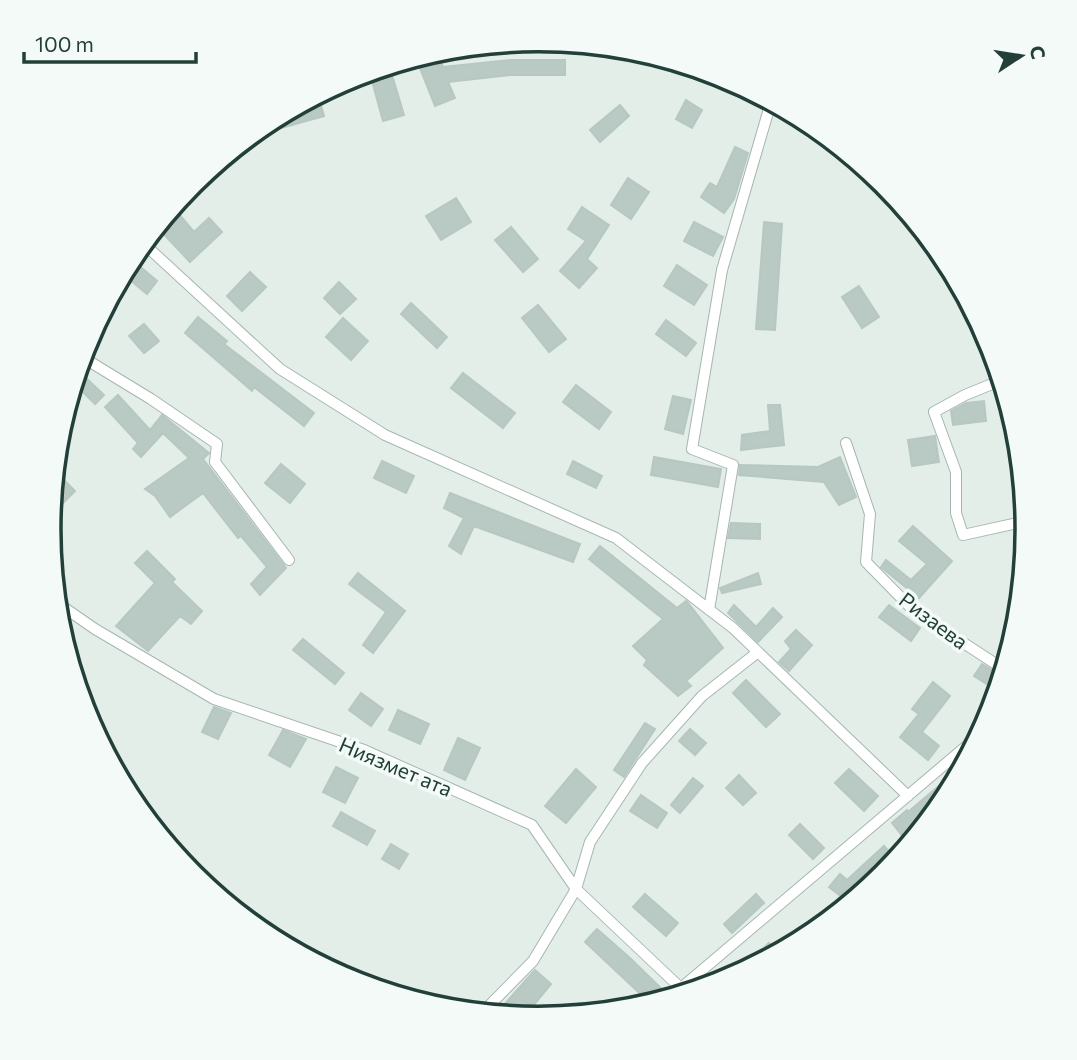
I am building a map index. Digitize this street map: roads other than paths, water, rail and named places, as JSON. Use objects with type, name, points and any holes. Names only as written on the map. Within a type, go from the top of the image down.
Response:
[{"type":"street","points":[[709,610],[733,465],[692,449],[722,270],[768,111]]},
{"type":"street","points":[[152,250],[280,369],[385,435],[616,538],[758,652],[908,796]]},
{"type":"street","points":[[91,363],[217,444],[215,463],[289,560]]},
{"type":"street","points":[[993,384],[934,412],[956,472],[956,513],[963,535],[1016,523]]},
{"type":"street","name":"Ризаева","points":[[846,443],[870,514],[866,562],[913,610],[997,665]]},
{"type":"street","name":"Ниязмет ата","points":[[68,610],[214,699],[364,750],[532,825],[576,889],[679,986]]},
{"type":"street","points":[[490,1004],[533,961],[576,889],[590,842],[642,764],[702,696],[758,652]]},
{"type":"street","points":[[696,980],[962,750]]}]
